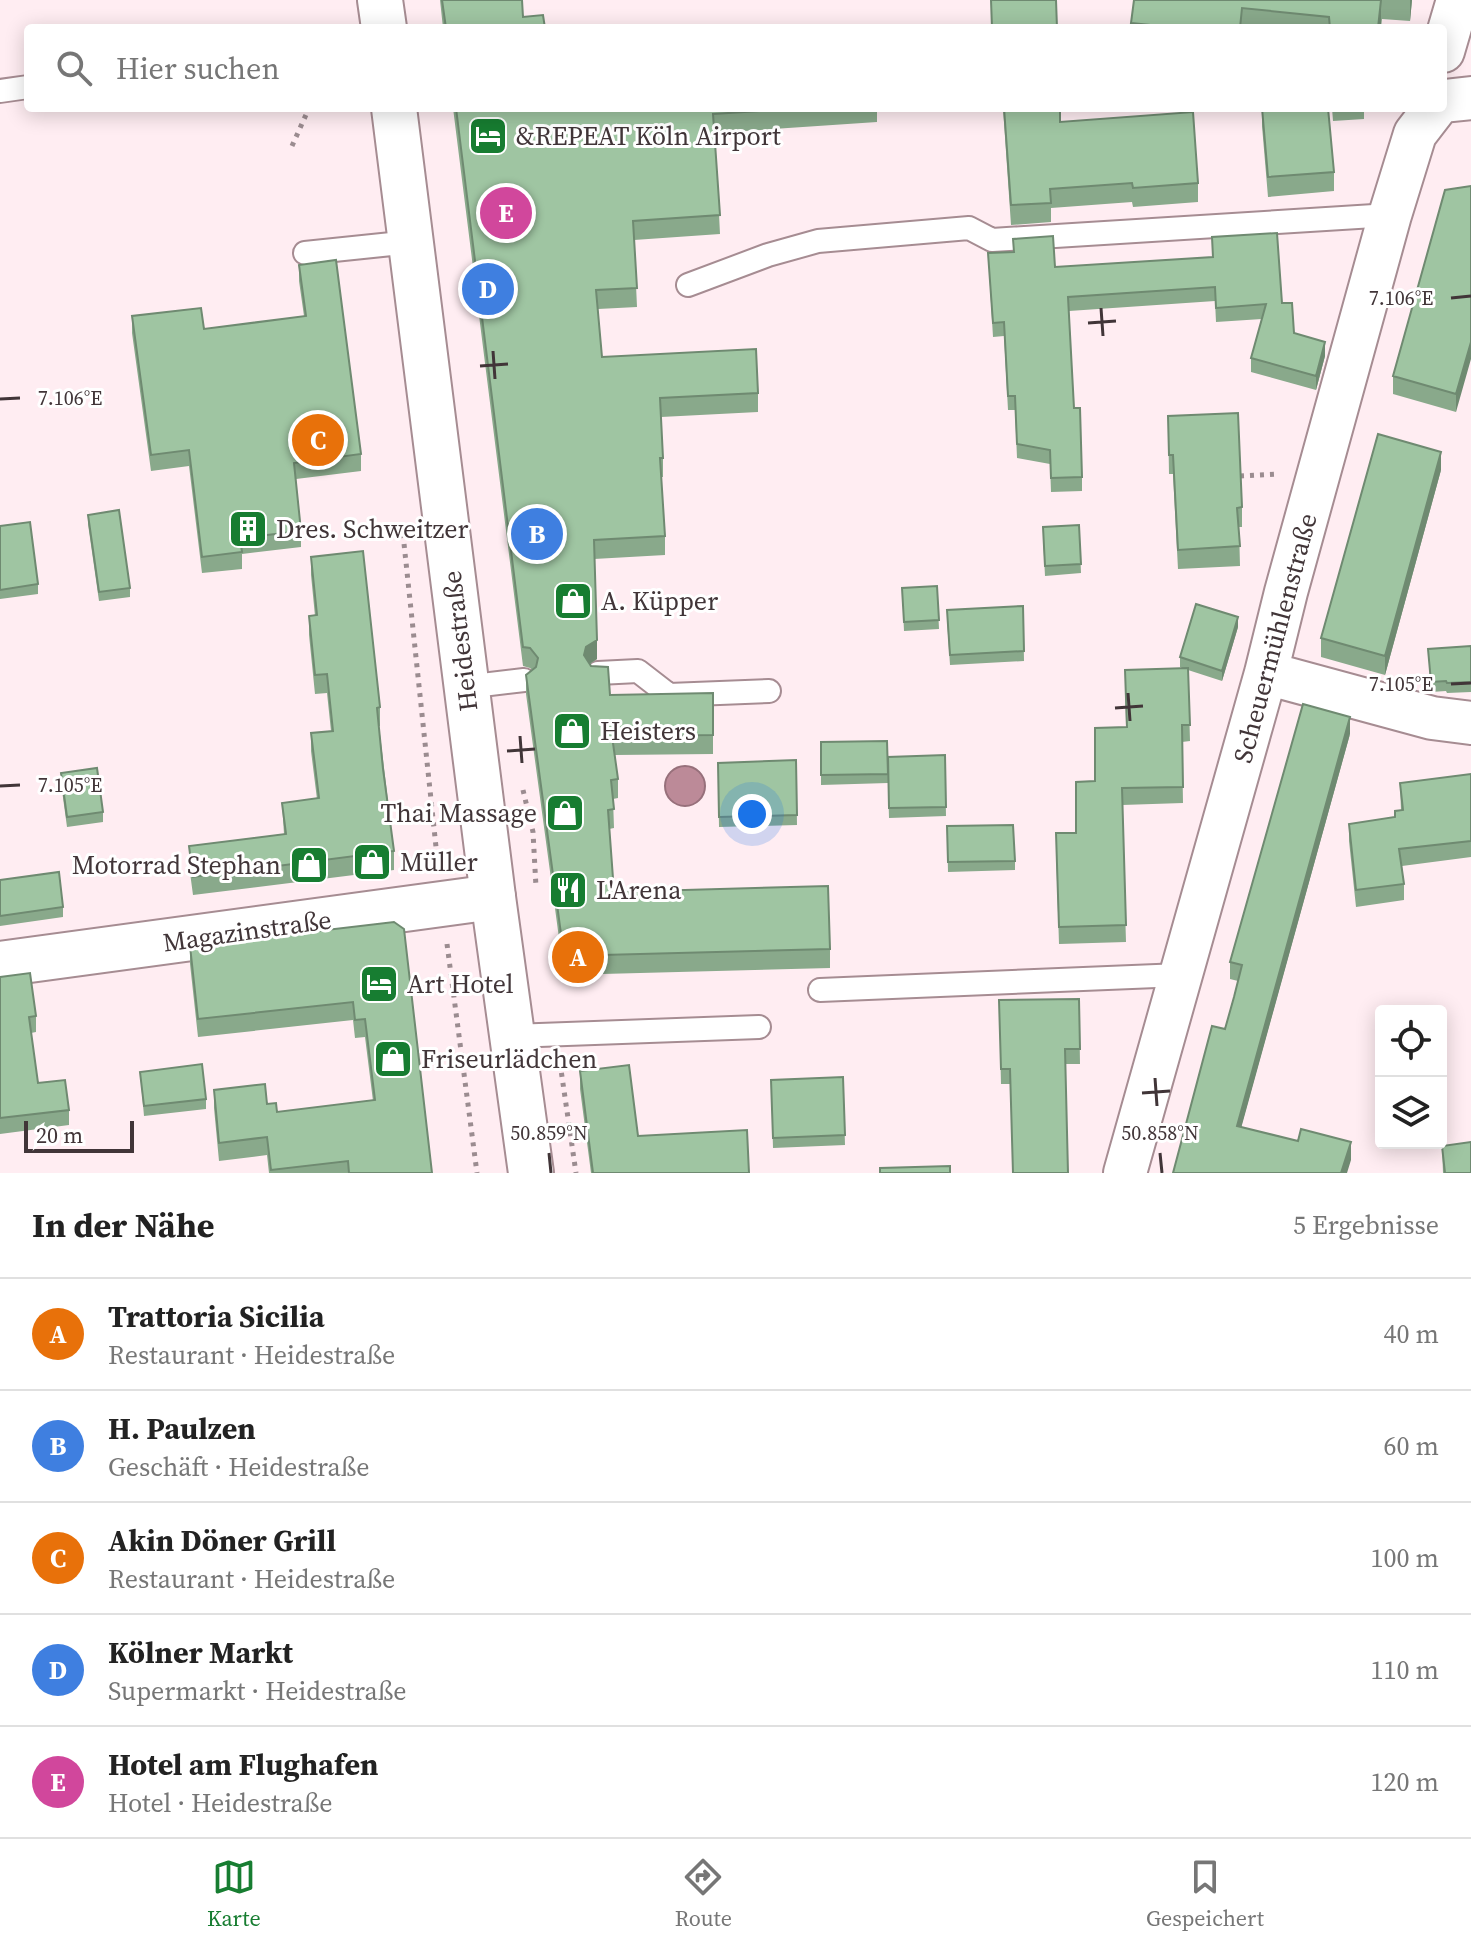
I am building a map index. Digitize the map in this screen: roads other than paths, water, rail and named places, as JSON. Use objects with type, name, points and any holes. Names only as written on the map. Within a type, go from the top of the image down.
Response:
[{"type":"street","points":[[380,0],[383,24]]},
{"type":"street","points":[[1447,37],[1458,0]]},
{"type":"street","points":[[1447,100],[1471,98]]},
{"type":"street","name":"Heidestraße","points":[[395,112],[465,687],[531,1173]]},
{"type":"street","name":"Scheuermühlenstraße","points":[[1125,1173],[1266,673],[1390,215],[1415,134],[1432,112]]},
{"type":"street","points":[[1266,673],[1432,718],[1471,723]]},
{"type":"street","name":"Magazinstraße","points":[[0,964],[493,897]]},
{"type":"lane","points":[[0,91],[24,88]]},
{"type":"lane","points":[[688,285],[768,255],[818,241],[969,228],[992,240],[1390,215]]},
{"type":"lane","points":[[305,253],[411,242]]},
{"type":"lane","points":[[598,673],[638,671],[669,695],[769,691]]},
{"type":"lane","points":[[465,687],[524,680]]},
{"type":"lane","points":[[820,990],[1181,975]]},
{"type":"lane","points":[[512,1036],[759,1027]]},
{"type":"place","name":"&REPEAT Köln Airport","points":[[488,136]]},
{"type":"place","name":"Hotel am Flughafen","points":[[506,213]]},
{"type":"place","name":"Kölner Markt","points":[[488,289]]},
{"type":"place","name":"Akin Döner Grill","points":[[318,440]]},
{"type":"place","name":"Dres. Schweitzer","points":[[248,529]]},
{"type":"place","name":"H. Paulzen","points":[[537,534]]},
{"type":"place","name":"A. Küpper","points":[[573,601]]},
{"type":"place","name":"Heisters","points":[[572,731]]},
{"type":"place","name":"Thai Massage","points":[[565,813]]},
{"type":"place","name":"Müller","points":[[372,862]]},
{"type":"place","name":"Motorrad Stephan","points":[[309,865]]},
{"type":"place","name":"L'Arena","points":[[568,890]]},
{"type":"place","name":"Trattoria Sicilia","points":[[578,957]]},
{"type":"place","name":"Art Hotel","points":[[379,984]]},
{"type":"place","name":"Friseurlädchen","points":[[393,1059]]}]
